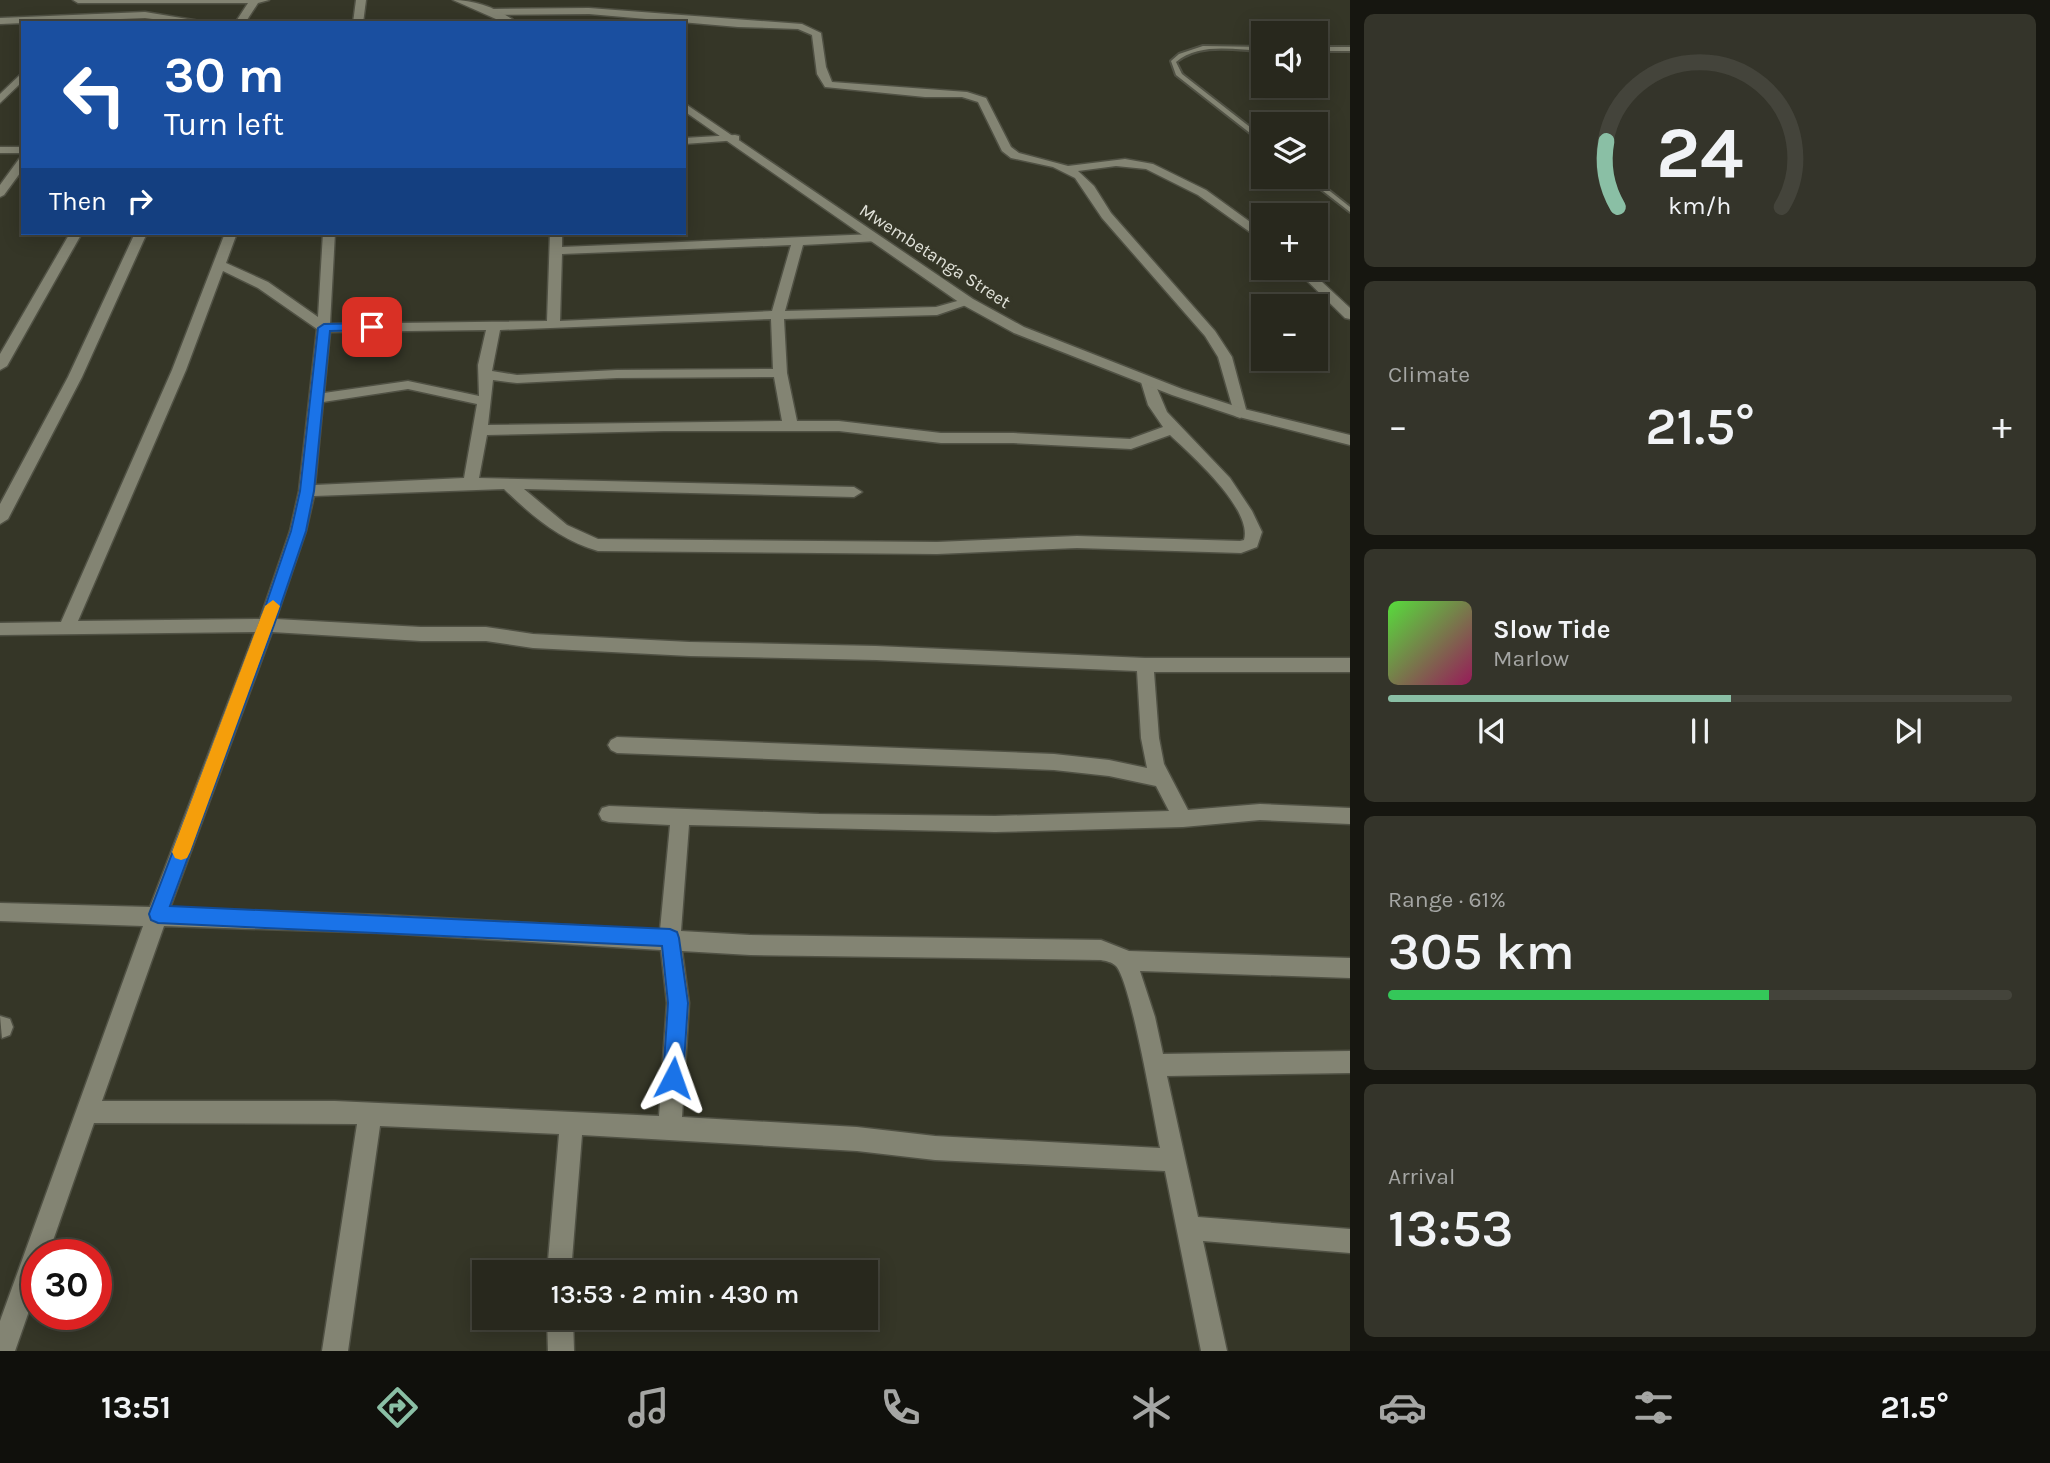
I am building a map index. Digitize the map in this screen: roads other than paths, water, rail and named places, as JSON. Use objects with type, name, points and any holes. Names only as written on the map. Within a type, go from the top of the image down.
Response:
[{"type":"street","points":[[64,20],[80,0],[264,0]]},
{"type":"street","points":[[241,21],[255,0]]},
{"type":"street","points":[[358,21],[361,0]]},
{"type":"street","points":[[458,0],[493,12],[509,21]]},
{"type":"street","points":[[119,19],[131,2]]},
{"type":"street","points":[[493,12],[589,11],[738,24],[799,26],[816,33],[823,78],[829,85],[974,96],[986,106],[1006,149],[1015,156],[1068,169],[1118,163],[1145,165],[1196,190],[1251,229]]},
{"type":"street","points":[[0,21],[165,17],[186,21]]},
{"type":"street","points":[[0,100],[21,77]]},
{"type":"street","name":"Mwembetanga Street","points":[[686,107],[735,138],[968,302],[1019,330],[1147,382],[1240,413],[1350,440]]},
{"type":"street","points":[[686,141],[735,138]]},
{"type":"street","points":[[0,150],[21,150]]},
{"type":"street","points":[[0,192],[21,164]]},
{"type":"street","points":[[1068,169],[1090,188],[1106,215],[1210,334],[1225,357],[1240,413]]},
{"type":"street","points":[[0,366],[75,235]]},
{"type":"street","points":[[0,519],[75,377],[140,235]]},
{"type":"street","points":[[66,630],[179,370],[230,235]]},
{"type":"street","points":[[2,1351],[298,531],[307,491],[317,399],[329,235]]},
{"type":"street","points":[[552,325],[556,235]]},
{"type":"street","points":[[556,251],[874,238]]},
{"type":"street","points":[[790,425],[780,373],[777,315],[798,242]]},
{"type":"street","points":[[219,265],[263,285],[324,328],[552,325],[777,315],[907,313],[937,311],[968,302]]},
{"type":"street","points":[[1313,280],[1350,315]]},
{"type":"street","points":[[471,483],[487,390],[485,365],[494,326]]},
{"type":"street","points":[[486,375],[517,379],[617,374],[780,373]]},
{"type":"street","points":[[510,486],[566,534],[598,545],[832,549],[1077,542],[1241,547],[1251,543],[1254,533],[1236,494],[1161,418],[1151,401],[1147,382]]},
{"type":"street","points":[[317,399],[354,391],[408,385],[483,401]]},
{"type":"street","points":[[479,430],[790,425],[852,427],[940,438],[1131,444],[1174,429]]},
{"type":"street","points":[[307,491],[471,483],[854,492]]},
{"type":"street","points":[[0,629],[266,625],[421,634],[486,634],[533,641],[690,649],[876,653],[1145,665],[1350,665]]},
{"type":"street","points":[[1145,665],[1150,738],[1155,765],[1183,819]]},
{"type":"street","points":[[617,745],[1054,762],[1109,768],[1161,779]]},
{"type":"street","points":[[609,814],[680,818],[995,824],[1183,819],[1260,812],[1350,816]]},
{"type":"street","points":[[670,1128],[678,1003],[670,938],[680,818]]},
{"type":"street","points":[[0,912],[158,914],[670,938],[750,945],[1101,950],[1126,961],[1350,968]]},
{"type":"street","points":[[1126,961],[1144,1017],[1214,1351]]},
{"type":"street","points":[[1154,1065],[1350,1062]]},
{"type":"street","points":[[88,1112],[370,1114],[670,1128],[857,1139],[935,1148],[1175,1160]]},
{"type":"street","points":[[335,1351],[370,1114]]},
{"type":"street","points":[[560,1260],[572,1124]]},
{"type":"street","points":[[1189,1228],[1350,1241]]},
{"type":"street","points":[[560,1330],[561,1351]]},
{"type":"lane","points":[[1328,49],[1350,48]]},
{"type":"lane","points":[[1251,49],[1197,49],[1181,54],[1173,62],[1179,75],[1251,132]]},
{"type":"lane","points":[[1323,189],[1350,210]]}]
